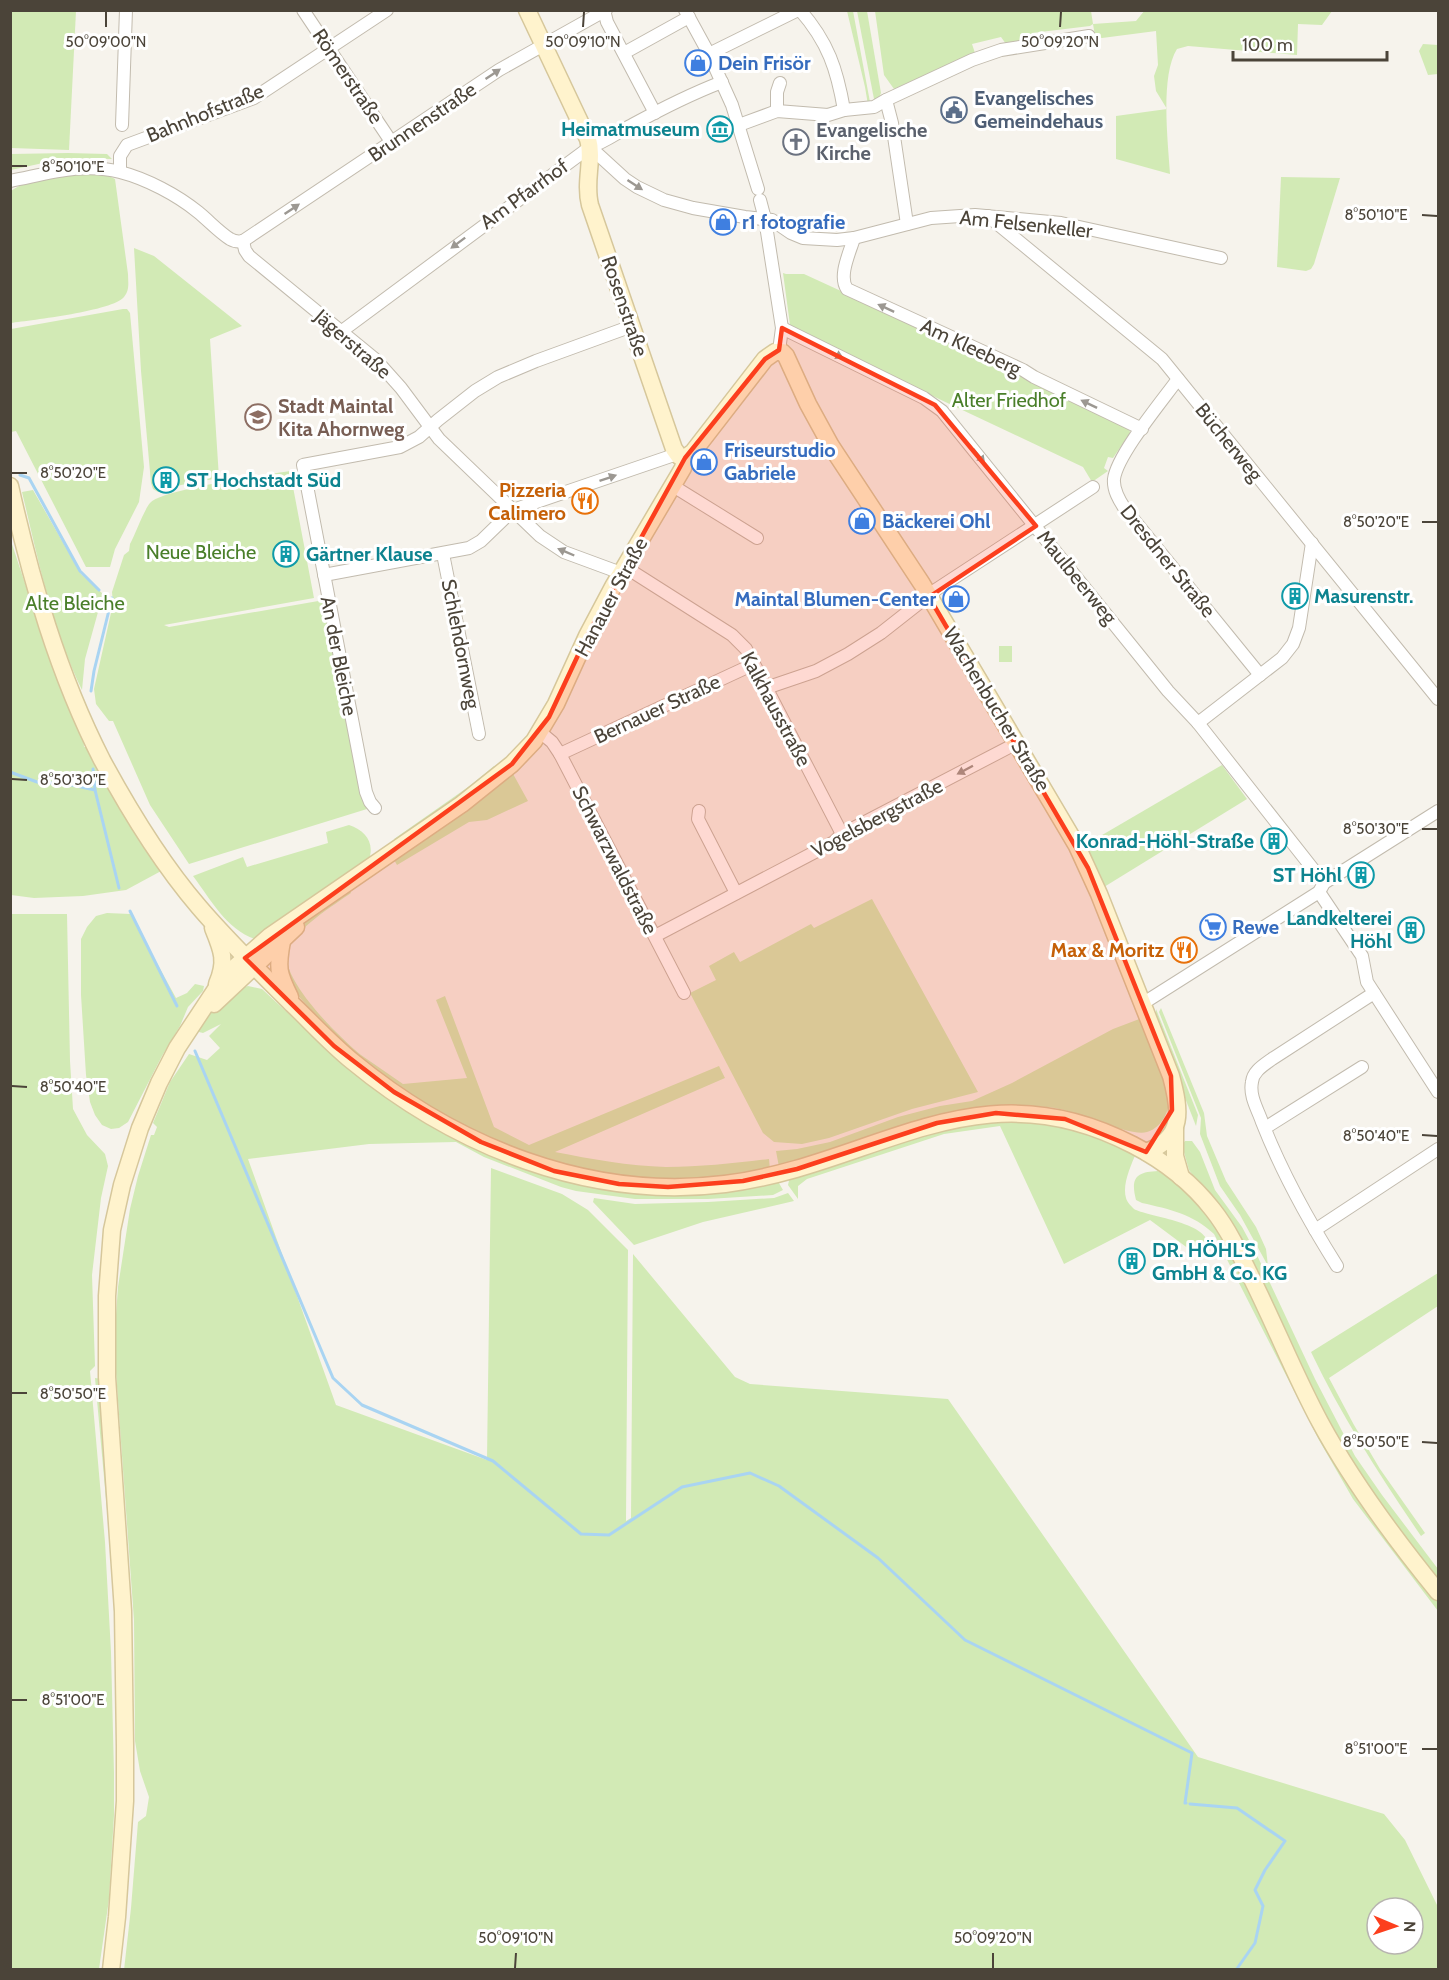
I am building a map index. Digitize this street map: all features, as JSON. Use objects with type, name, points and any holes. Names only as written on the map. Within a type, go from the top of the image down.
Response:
[{"type":"street","points":[[122,125],[126,10]]},
{"type":"street","name":"Römerstraße","points":[[303,10],[392,143]]},
{"type":"street","name":"Bahnhofstraße","points":[[120,171],[120,156],[127,145],[254,98],[387,10]]},
{"type":"street","points":[[527,10],[590,147],[625,179],[664,201],[745,218],[765,219]]},
{"type":"street","points":[[709,54],[780,14],[799,10],[819,34],[831,57],[844,110]]},
{"type":"street","points":[[605,11],[607,22],[655,113]]},
{"type":"street","name":"Brunnenstraße","points":[[243,241],[500,70],[605,11]]},
{"type":"street","points":[[624,53],[687,14],[709,54],[739,125],[765,219],[782,328],[779,351]]},
{"type":"street","points":[[739,125],[777,111],[828,115],[844,110],[874,107],[972,60],[1001,50],[1089,36]]},
{"type":"street","name":"Am Pfarrhof","points":[[342,331],[590,147],[722,82]]},
{"type":"street","points":[[777,111],[777,92],[780,83]]},
{"type":"street","points":[[886,100],[892,123],[907,224]]},
{"type":"street","name":"Rosenstraße","points":[[590,147],[588,197],[632,327],[681,456]]},
{"type":"street","points":[[10,181],[69,169],[94,168],[120,171]]},
{"type":"street","name":"Jägerstraße","points":[[120,171],[172,195],[196,210],[227,237],[236,242],[243,241],[249,256],[361,346],[385,369],[440,439],[513,510]]},
{"type":"street","points":[[10,187],[25,178]]},
{"type":"street","name":"Am Felsenkeller","points":[[765,219],[776,222],[791,233],[803,238],[837,240],[944,216],[988,216],[1068,224],[1221,258]]},
{"type":"street","name":"Bücherweg","points":[[988,216],[1162,359],[1438,699]]},
{"type":"street","name":"Am Kleeberg","points":[[854,238],[844,275],[844,285],[847,289],[1023,370],[1142,429]]},
{"type":"street","points":[[431,427],[475,392],[507,372],[632,327]]},
{"type":"street","name":"Maulbeerweg","points":[[782,328],[935,405],[948,419],[1176,700],[1198,723],[1322,888],[1362,956],[1366,979],[1438,1092]]},
{"type":"street","name":"Hanauer Straße","points":[[249,962],[270,936],[462,804],[512,764],[540,732],[556,704],[587,636],[683,468],[681,456],[693,452],[765,359],[779,351]]},
{"type":"street","name":"Wachenbucher Straße","points":[[779,351],[786,356],[831,446],[929,597],[1017,743],[1088,868],[1178,1102],[1175,1156],[1181,1177]]},
{"type":"street","name":"Dresdner Straße","points":[[1178,379],[1122,457],[1114,484],[1119,499],[1260,675]]},
{"type":"street","name":"An der Bleiche","points":[[375,808],[366,792],[303,465],[394,448],[419,437],[431,427]]},
{"type":"street","points":[[324,575],[464,549],[477,544],[513,510],[681,456]]},
{"type":"street","points":[[10,486],[39,603],[60,662],[89,731],[115,783],[157,850],[209,919],[326,1038],[361,1068],[394,1092],[461,1132],[529,1162],[578,1176],[619,1184],[668,1187],[743,1181],[797,1169],[937,1123],[996,1113],[1023,1113],[1065,1119],[1104,1131],[1146,1152],[1181,1177],[1211,1208],[1239,1252],[1305,1395],[1347,1469],[1388,1529],[1438,1592]]},
{"type":"street","points":[[673,486],[757,538]]},
{"type":"street","points":[[766,688],[816,671],[840,659],[881,633],[938,589],[1093,487]]},
{"type":"street","name":"Kalkhausstraße","points":[[513,510],[554,547],[623,570],[736,638],[746,649],[842,834]]},
{"type":"street","points":[[1198,723],[1282,658],[1297,634],[1312,543]]},
{"type":"street","name":"Schlehdornweg","points":[[443,554],[479,734]]},
{"type":"street","name":"Bernauer Straße","points":[[560,754],[754,664]]},
{"type":"street","name":"Schwarzwaldstraße","points":[[540,732],[552,742],[560,754],[684,993]]},
{"type":"street","name":"Vogelsbergstraße","points":[[654,936],[834,842],[842,834],[1017,743]]},
{"type":"street","points":[[1142,1004],[1438,811]]},
{"type":"street","points":[[699,812],[698,819],[736,893]]},
{"type":"street","name":"Hanauer Straße","points":[[249,962],[282,941],[317,905]]},
{"type":"street","points":[[209,919],[220,946],[223,963],[223,970],[213,993]]},
{"type":"street","points":[[282,941],[279,960],[280,978],[297,1008]]},
{"type":"street","points":[[111,1970],[121,1871],[125,1785],[123,1611],[106,1368],[109,1249],[122,1185],[140,1128],[168,1064],[224,977],[249,962]]},
{"type":"street","points":[[198,1018],[249,962]]},
{"type":"street","points":[[1337,1266],[1293,1191],[1265,1128],[1252,1091],[1253,1078],[1257,1071],[1272,1059],[1374,993]]},
{"type":"street","points":[[1265,1128],[1362,1067]]},
{"type":"street","points":[[1146,1152],[1168,1119],[1172,1110],[1174,1089]]},
{"type":"street","points":[[1146,1152],[1163,1145],[1175,1128]]},
{"type":"street","points":[[1315,1230],[1438,1149]]},
{"type":"highlighted area","points":[[782,328],[935,405],[1036,526],[929,597],[1088,868],[1171,1076],[1172,1110],[1146,1152],[1065,1119],[996,1113],[937,1123],[797,1169],[743,1181],[668,1187],[619,1184],[554,1171],[481,1142],[394,1092],[334,1046],[245,958],[512,764],[549,717],[587,636],[685,458],[765,359],[779,350]]},
{"type":"green space","points":[[11,10],[76,11],[69,150],[11,148]]},
{"type":"green space","points":[[1145,10],[1332,11],[1322,25],[1298,24],[1297,55],[1188,46],[1177,49],[1168,75],[1166,108],[1156,91],[1154,76],[1158,65],[1156,31],[1102,38],[1095,36],[1093,24],[1136,21]]},
{"type":"green space","points":[[847,11],[853,11],[870,102],[868,105],[865,87]]},
{"type":"green space","points":[[857,11],[867,11],[881,93],[876,100],[874,99]]},
{"type":"green space","points":[[875,11],[1091,11],[1093,24],[1032,33],[1030,41],[1006,44],[1001,37],[972,44],[975,53],[894,89],[884,75]]},
{"type":"green space","points":[[1423,44],[1438,45],[1438,74],[1428,75],[1419,51]]},
{"type":"green space","points":[[1166,109],[1170,174],[1116,159],[1116,116]]},
{"type":"green space","points":[[11,154],[107,154],[112,159],[66,158],[11,170]]},
{"type":"green space","points":[[81,174],[109,176],[115,179],[128,274],[127,292],[117,302],[105,307],[11,323],[11,191],[36,180]]},
{"type":"green space","points":[[1281,177],[1340,178],[1314,264],[1306,271],[1277,267]]},
{"type":"green space","points":[[134,248],[154,256],[242,326],[210,339],[219,478],[158,492],[153,489],[141,371]]},
{"type":"green space","name":"Alter Friedhof","points":[[783,273],[804,274],[1015,371],[1129,426],[1130,433],[1113,458],[1108,457],[1104,468],[1108,471],[1092,482],[1083,467],[790,325]]},
{"type":"green space","points":[[127,309],[130,313],[144,467],[139,502],[115,549],[110,567],[86,567],[16,431],[11,432],[11,329]]},
{"type":"green space","name":"Neue Bleiche","points":[[290,471],[314,598],[164,625],[169,627],[324,600],[349,738],[367,809],[189,864],[150,805],[113,721],[109,721],[96,704],[94,689],[113,604],[112,592],[124,555],[129,551],[130,544],[150,503],[159,498],[194,488]]},
{"type":"green space","name":"Alte Bleiche","points":[[33,490],[81,574],[103,594],[85,659],[82,690],[54,618],[34,542],[22,492]]},
{"type":"green space","points":[[10,538],[43,638],[83,729],[84,747],[91,747],[163,870],[126,890],[83,896],[34,898],[11,895]]},
{"type":"green space","points":[[999,646],[1012,646],[1012,662],[999,662]]},
{"type":"green space","points":[[1222,765],[1247,799],[1104,887],[1085,845]]},
{"type":"green space","points":[[494,766],[496,769],[474,788],[398,840],[394,839],[471,785]]},
{"type":"green space","points":[[512,772],[528,801],[487,820],[469,822],[397,865],[393,858]]},
{"type":"green space","points":[[349,825],[360,830],[370,843],[369,859],[255,939],[227,921],[193,876],[243,857],[247,867],[328,843],[326,832]]},
{"type":"green space","points":[[349,887],[351,893],[315,918],[297,935],[287,950],[287,962],[301,991],[339,1036],[361,1055],[403,1084],[467,1078],[436,1000],[445,996],[494,1127],[529,1145],[719,1066],[725,1078],[555,1152],[624,1164],[666,1167],[705,1166],[769,1159],[770,1170],[722,1177],[676,1180],[629,1178],[581,1170],[506,1147],[434,1112],[400,1090],[338,1039],[295,992],[286,978],[282,962],[283,953],[292,934],[310,916]]},
{"type":"green space","points":[[872,899],[978,1092],[912,1109],[829,1138],[802,1144],[774,1142],[763,1133],[690,993],[716,980],[709,966],[734,952],[740,962],[811,924],[814,928]]},
{"type":"green space","points":[[107,913],[130,914],[176,998],[187,993],[195,984],[204,986],[203,991],[188,1007],[128,1122],[119,1128],[111,1129],[102,1125],[90,1102],[81,995],[81,939],[96,916]]},
{"type":"green space","points":[[10,914],[67,914],[73,1109],[87,1135],[105,1154],[108,1166],[101,1198],[92,1275],[95,1366],[90,1371],[105,1542],[114,1773],[109,1899],[99,1969],[11,1969]]},
{"type":"green space","points":[[248,986],[262,989],[318,1041],[391,1096],[578,1180],[776,1178],[783,1190],[773,1195],[708,1199],[635,1199],[576,1191],[484,1157],[456,1142],[369,1144],[248,1159],[336,1405],[487,1460],[491,1168],[562,1194],[588,1210],[628,1250],[626,1521],[631,1518],[633,1254],[735,1377],[750,1384],[948,1399],[1198,1757],[1384,1814],[1405,1840],[1438,1907],[1438,1970],[124,1970],[138,1822],[146,1816],[149,1797],[140,1771],[135,1741],[134,1620],[116,1373],[115,1329],[118,1287],[130,1209],[138,1176],[151,1135],[154,1135],[157,1127],[153,1123],[170,1082],[189,1054],[207,1060],[220,1048],[209,1036],[221,1024],[203,1033],[195,1031],[218,1004],[232,993]]},
{"type":"green space","points":[[1161,1008],[1204,1113],[1207,1136],[1226,1181],[1256,1227],[1266,1249],[1268,1266],[1240,1215],[1220,1186],[1200,1134],[1201,1118],[1159,1012]]},
{"type":"green space","points":[[1156,1009],[1198,1115],[1196,1126],[1156,1024]]},
{"type":"green space","points":[[1142,1018],[1170,1091],[1165,1116],[1158,1126],[1147,1132],[1139,1133],[1116,1128],[1055,1108],[1018,1106],[982,1108],[779,1167],[776,1151],[830,1142],[898,1117],[940,1106],[972,1101],[1012,1083],[1113,1029]]},
{"type":"green space","points":[[969,1121],[1063,1123],[1136,1153],[1126,1181],[1125,1193],[1128,1202],[1134,1209],[1141,1212],[1180,1223],[1203,1234],[1208,1242],[1206,1252],[1197,1255],[1150,1220],[1064,1264],[1000,1126],[944,1134],[807,1179],[798,1186],[798,1199],[788,1185],[790,1176]]},
{"type":"green space","points":[[1185,1141],[1192,1141],[1200,1152],[1215,1190],[1242,1227],[1355,1456],[1438,1569],[1438,1582],[1410,1547],[1344,1454],[1203,1189],[1189,1170],[1182,1145]]},
{"type":"green space","points":[[1158,1171],[1190,1194],[1215,1222],[1293,1379],[1438,1599],[1438,1611],[1353,1499],[1319,1440],[1214,1234],[1189,1217],[1136,1200],[1134,1186],[1137,1177]]},
{"type":"green space","points":[[788,1193],[794,1201],[703,1222],[634,1245],[593,1202],[594,1198],[635,1204],[708,1202],[774,1198]]},
{"type":"green space","points":[[1438,1273],[1438,1306],[1329,1378],[1380,1469],[1425,1533],[1421,1536],[1362,1446],[1311,1352]]},
{"type":"green space","points":[[95,1378],[103,1379],[119,1611],[119,1798],[113,1576]]},
{"type":"waterway","points":[[20,475],[29,478],[80,571],[99,590]]},
{"type":"waterway","points":[[91,691],[112,598]]},
{"type":"waterway","points":[[93,769],[95,790],[119,888]]},
{"type":"waterway","points":[[10,772],[37,782],[67,784],[95,790]]},
{"type":"waterway","points":[[130,911],[177,1006]]},
{"type":"waterway","points":[[195,1051],[333,1378],[362,1405],[493,1461],[581,1534],[609,1535],[682,1487],[750,1473],[779,1486],[878,1558],[965,1640],[1192,1753],[1186,1803]]},
{"type":"waterway","points":[[1190,1804],[1237,1808],[1285,1841],[1265,1870],[1255,1890],[1263,1906],[1255,1943],[1236,1970]]},
{"type":"place","name":"Dein Frisör","points":[[698,63]]},
{"type":"place","name":"Evangelisches Gemeindehaus","points":[[954,110]]},
{"type":"place","name":"Heimatmuseum","points":[[720,129]]},
{"type":"place","name":"Evangelische Kirche","points":[[796,142]]},
{"type":"place","name":"r1 fotografie","points":[[723,222]]},
{"type":"place","name":"Stadt Maintal Kita Ahornweg","points":[[258,417]]},
{"type":"place","name":"Friseurstudio Gabriele","points":[[704,462]]},
{"type":"place","name":"ST Hochstadt Süd","points":[[166,480]]},
{"type":"place","name":"Pizzeria Calimero","points":[[585,501]]},
{"type":"place","name":"Bäckerei Ohl","points":[[862,521]]},
{"type":"place","name":"Gärtner Klause","points":[[286,554]]},
{"type":"place","name":"Masurenstr.","points":[[1295,596]]},
{"type":"place","name":"Maintal Blumen-Center","points":[[956,599]]},
{"type":"place","name":"Konrad-Höhl-Straße","points":[[1274,841]]},
{"type":"place","name":"ST Höhl","points":[[1361,875]]},
{"type":"place","name":"Rewe","points":[[1213,927]]},
{"type":"place","name":"Landkelterei Höhl","points":[[1411,930]]},
{"type":"place","name":"Max & Moritz","points":[[1184,950]]},
{"type":"place","name":"DR. HÖHL'S GmbH & Co. KG","points":[[1132,1261]]}]
